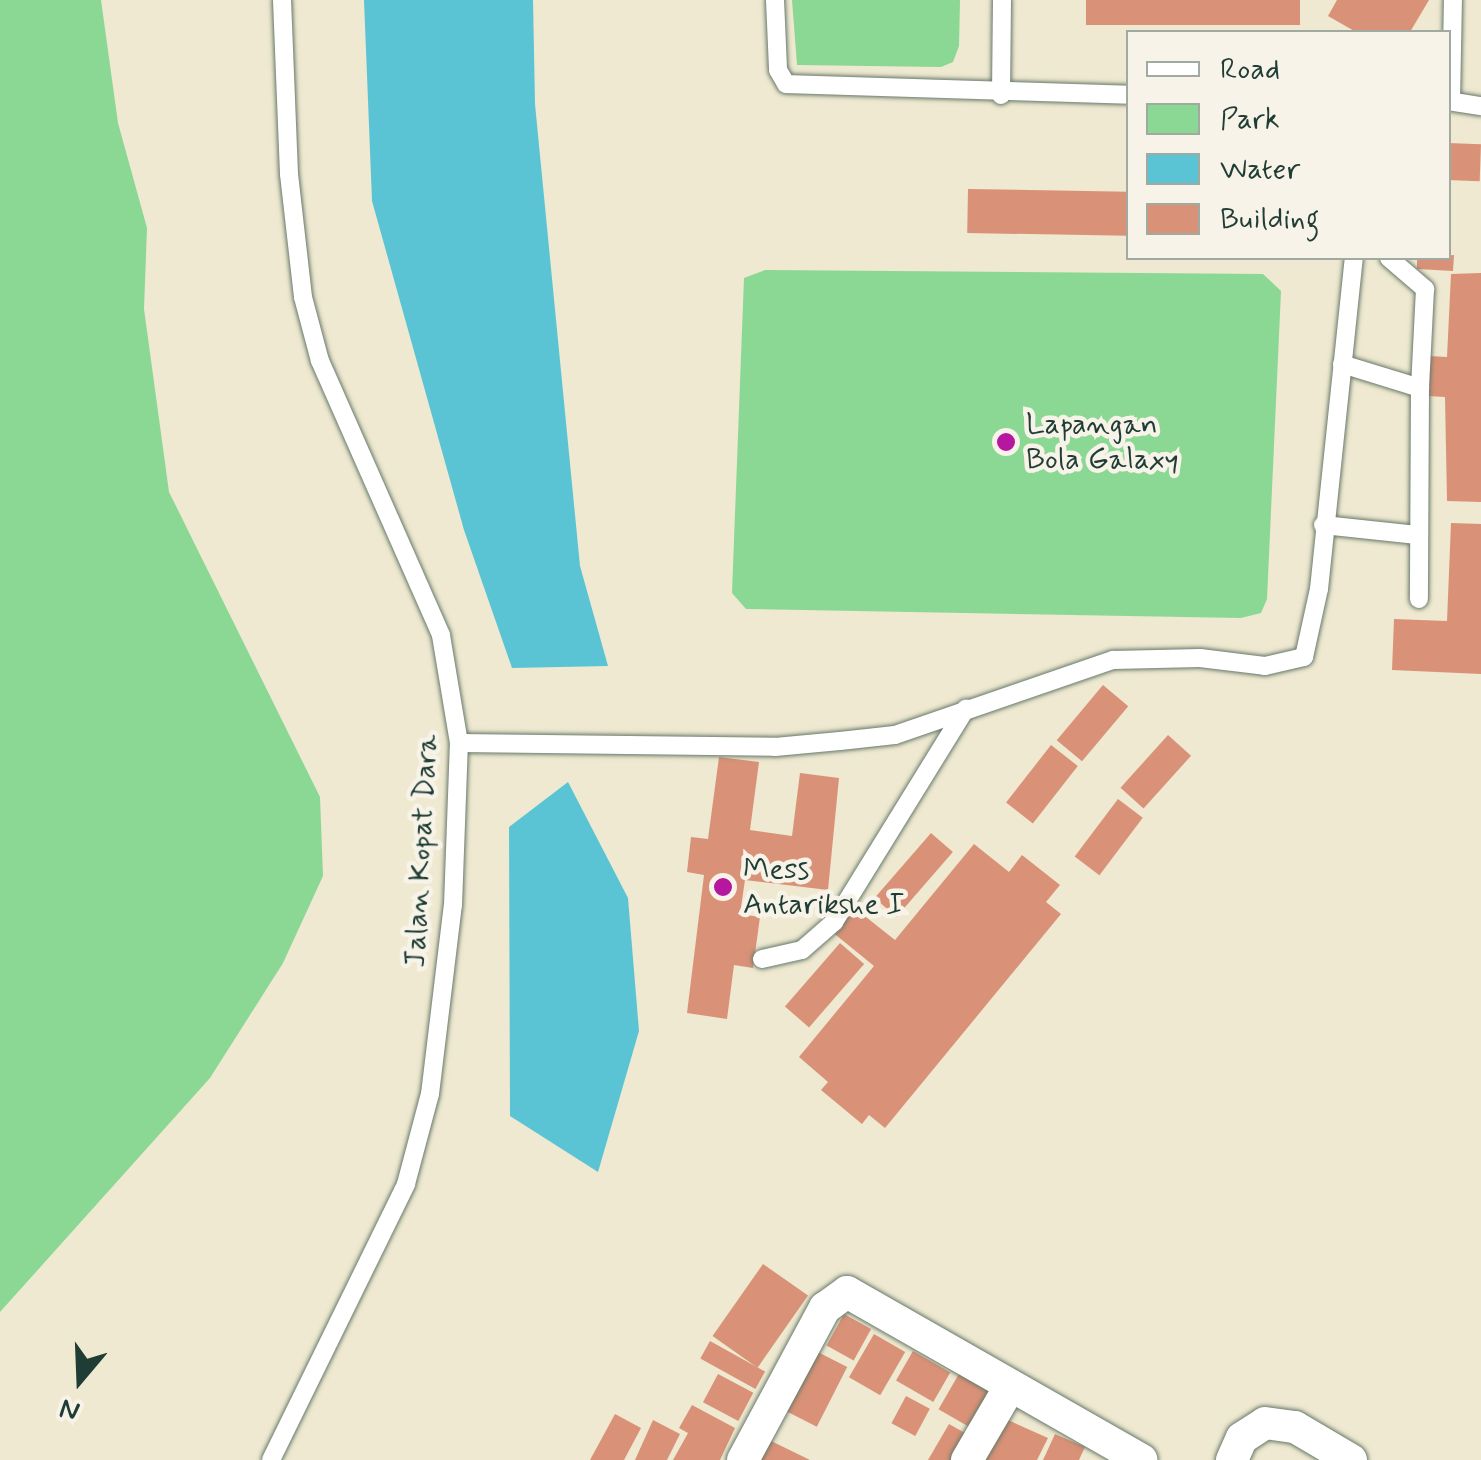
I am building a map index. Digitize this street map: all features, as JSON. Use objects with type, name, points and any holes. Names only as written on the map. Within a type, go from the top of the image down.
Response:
[{"type":"street","points":[[743,1460],[825,1308],[847,1292],[1141,1460]]},
{"type":"street","points":[[967,1460],[1010,1388]]},
{"type":"street","points":[[1232,1460],[1242,1438],[1265,1423],[1295,1426],[1351,1460]]},
{"type":"lane","name":"Jalan Kopat Dara","points":[[271,1460],[366,1275],[406,1184],[420,1130],[452,905],[459,743],[441,635],[320,360],[304,296],[289,174],[282,0]]},
{"type":"lane","points":[[775,0],[778,70],[786,84],[1002,95],[1126,96]]},
{"type":"lane","points":[[1002,0],[1002,95]]},
{"type":"lane","points":[[1451,67],[1453,0]]},
{"type":"lane","points":[[1451,101],[1481,106]]},
{"type":"lane","points":[[459,743],[654,740],[776,747],[840,742],[896,734],[1113,660],[1200,658],[1265,666],[1304,657],[1312,640],[1354,260]]},
{"type":"lane","points":[[1391,260],[1424,288],[1416,535],[1419,599]]},
{"type":"lane","points":[[1342,364],[1420,388]]},
{"type":"lane","points":[[1324,525],[1416,535]]},
{"type":"lane","points":[[762,958],[802,950],[834,922],[966,708]]},
{"type":"green space","points":[[0,0],[101,0],[118,123],[147,228],[144,309],[169,492],[320,797],[323,876],[283,963],[210,1078],[0,1312]]},
{"type":"green space","points":[[792,0],[960,0],[959,46],[953,62],[941,67],[797,65]]},
{"type":"green space","name":"Lapangan Bola Galaxy","points":[[765,270],[1263,274],[1281,291],[1267,599],[1261,613],[1241,618],[746,609],[732,593],[744,278]]},
{"type":"water","points":[[364,0],[533,0],[535,104],[580,566],[608,666],[512,668],[464,530],[372,201]]},
{"type":"water","points":[[568,782],[628,898],[639,1031],[598,1172],[510,1116],[509,827]]},
{"type":"building","points":[[1086,0],[1300,0],[1300,25],[1086,25]]},
{"type":"building","points":[[1337,0],[1429,0],[1411,30],[1352,30],[1328,16]]},
{"type":"building","points":[[1451,143],[1481,144],[1480,181],[1451,180]]},
{"type":"building","points":[[968,189],[1126,192],[1126,236],[967,233]]},
{"type":"building","points":[[1454,255],[1453,271],[1417,269],[1417,260],[1451,260]]},
{"type":"building","points":[[1481,273],[1481,502],[1447,501],[1445,397],[1427,396],[1429,356],[1447,357],[1451,274]]},
{"type":"building","points":[[1451,523],[1481,524],[1481,674],[1392,670],[1394,619],[1447,621]]},
{"type":"building","points":[[1103,685],[1128,706],[1082,761],[1057,740]]},
{"type":"building","points":[[1168,735],[1191,756],[1144,809],[1120,788]]},
{"type":"building","points":[[1051,745],[1078,766],[1033,823],[1006,803]]},
{"type":"building","name":"Mess Antarikshe I","points":[[719,757],[759,762],[750,830],[792,836],[800,773],[839,778],[828,890],[745,880],[740,914],[760,917],[753,968],[734,965],[727,1019],[687,1013],[704,875],[687,872],[691,837],[708,839]]},
{"type":"building","points":[[1118,799],[1143,818],[1099,875],[1075,857]]},
{"type":"building","points":[[931,833],[953,852],[896,917],[875,898]]},
{"type":"building","points":[[974,844],[1009,872],[1022,855],[1060,885],[1046,902],[1061,914],[885,1128],[869,1115],[862,1124],[821,1090],[828,1082],[799,1057],[874,966],[831,931],[852,906],[895,940]]},
{"type":"building","points":[[840,943],[864,964],[809,1027],[785,1006]]},
{"type":"building","points":[[763,1264],[808,1296],[758,1368],[713,1336]]},
{"type":"building","points":[[844,1314],[871,1329],[854,1361],[827,1345]]},
{"type":"building","points":[[874,1334],[905,1352],[880,1395],[849,1377]]},
{"type":"building","points":[[710,1341],[765,1372],[755,1389],[700,1358]]},
{"type":"building","points":[[808,1347],[847,1367],[817,1427],[778,1407]]},
{"type":"building","points":[[913,1351],[950,1372],[933,1402],[896,1380]]},
{"type":"building","points":[[960,1372],[1000,1395],[978,1432],[938,1409]]},
{"type":"building","points":[[718,1374],[753,1393],[738,1421],[703,1402]]},
{"type":"building","points":[[906,1396],[930,1409],[915,1436],[891,1423]]},
{"type":"building","points":[[692,1405],[735,1428],[720,1460],[673,1460],[688,1433],[679,1428]]},
{"type":"building","points":[[615,1414],[641,1428],[624,1460],[590,1460]]},
{"type":"building","points":[[999,1416],[1048,1438],[1037,1460],[979,1460]]},
{"type":"building","points":[[653,1420],[680,1434],[667,1460],[635,1460]]},
{"type":"building","points":[[949,1424],[972,1437],[959,1460],[928,1460]]},
{"type":"building","points":[[1055,1434],[1085,1447],[1079,1460],[1043,1460]]},
{"type":"building","points":[[763,1437],[810,1460],[752,1460]]},
{"type":"place","name":"Lapangan Bola Galaxy","points":[[1006,442]]},
{"type":"place","name":"Mess Antarikshe I","points":[[723,887]]}]
